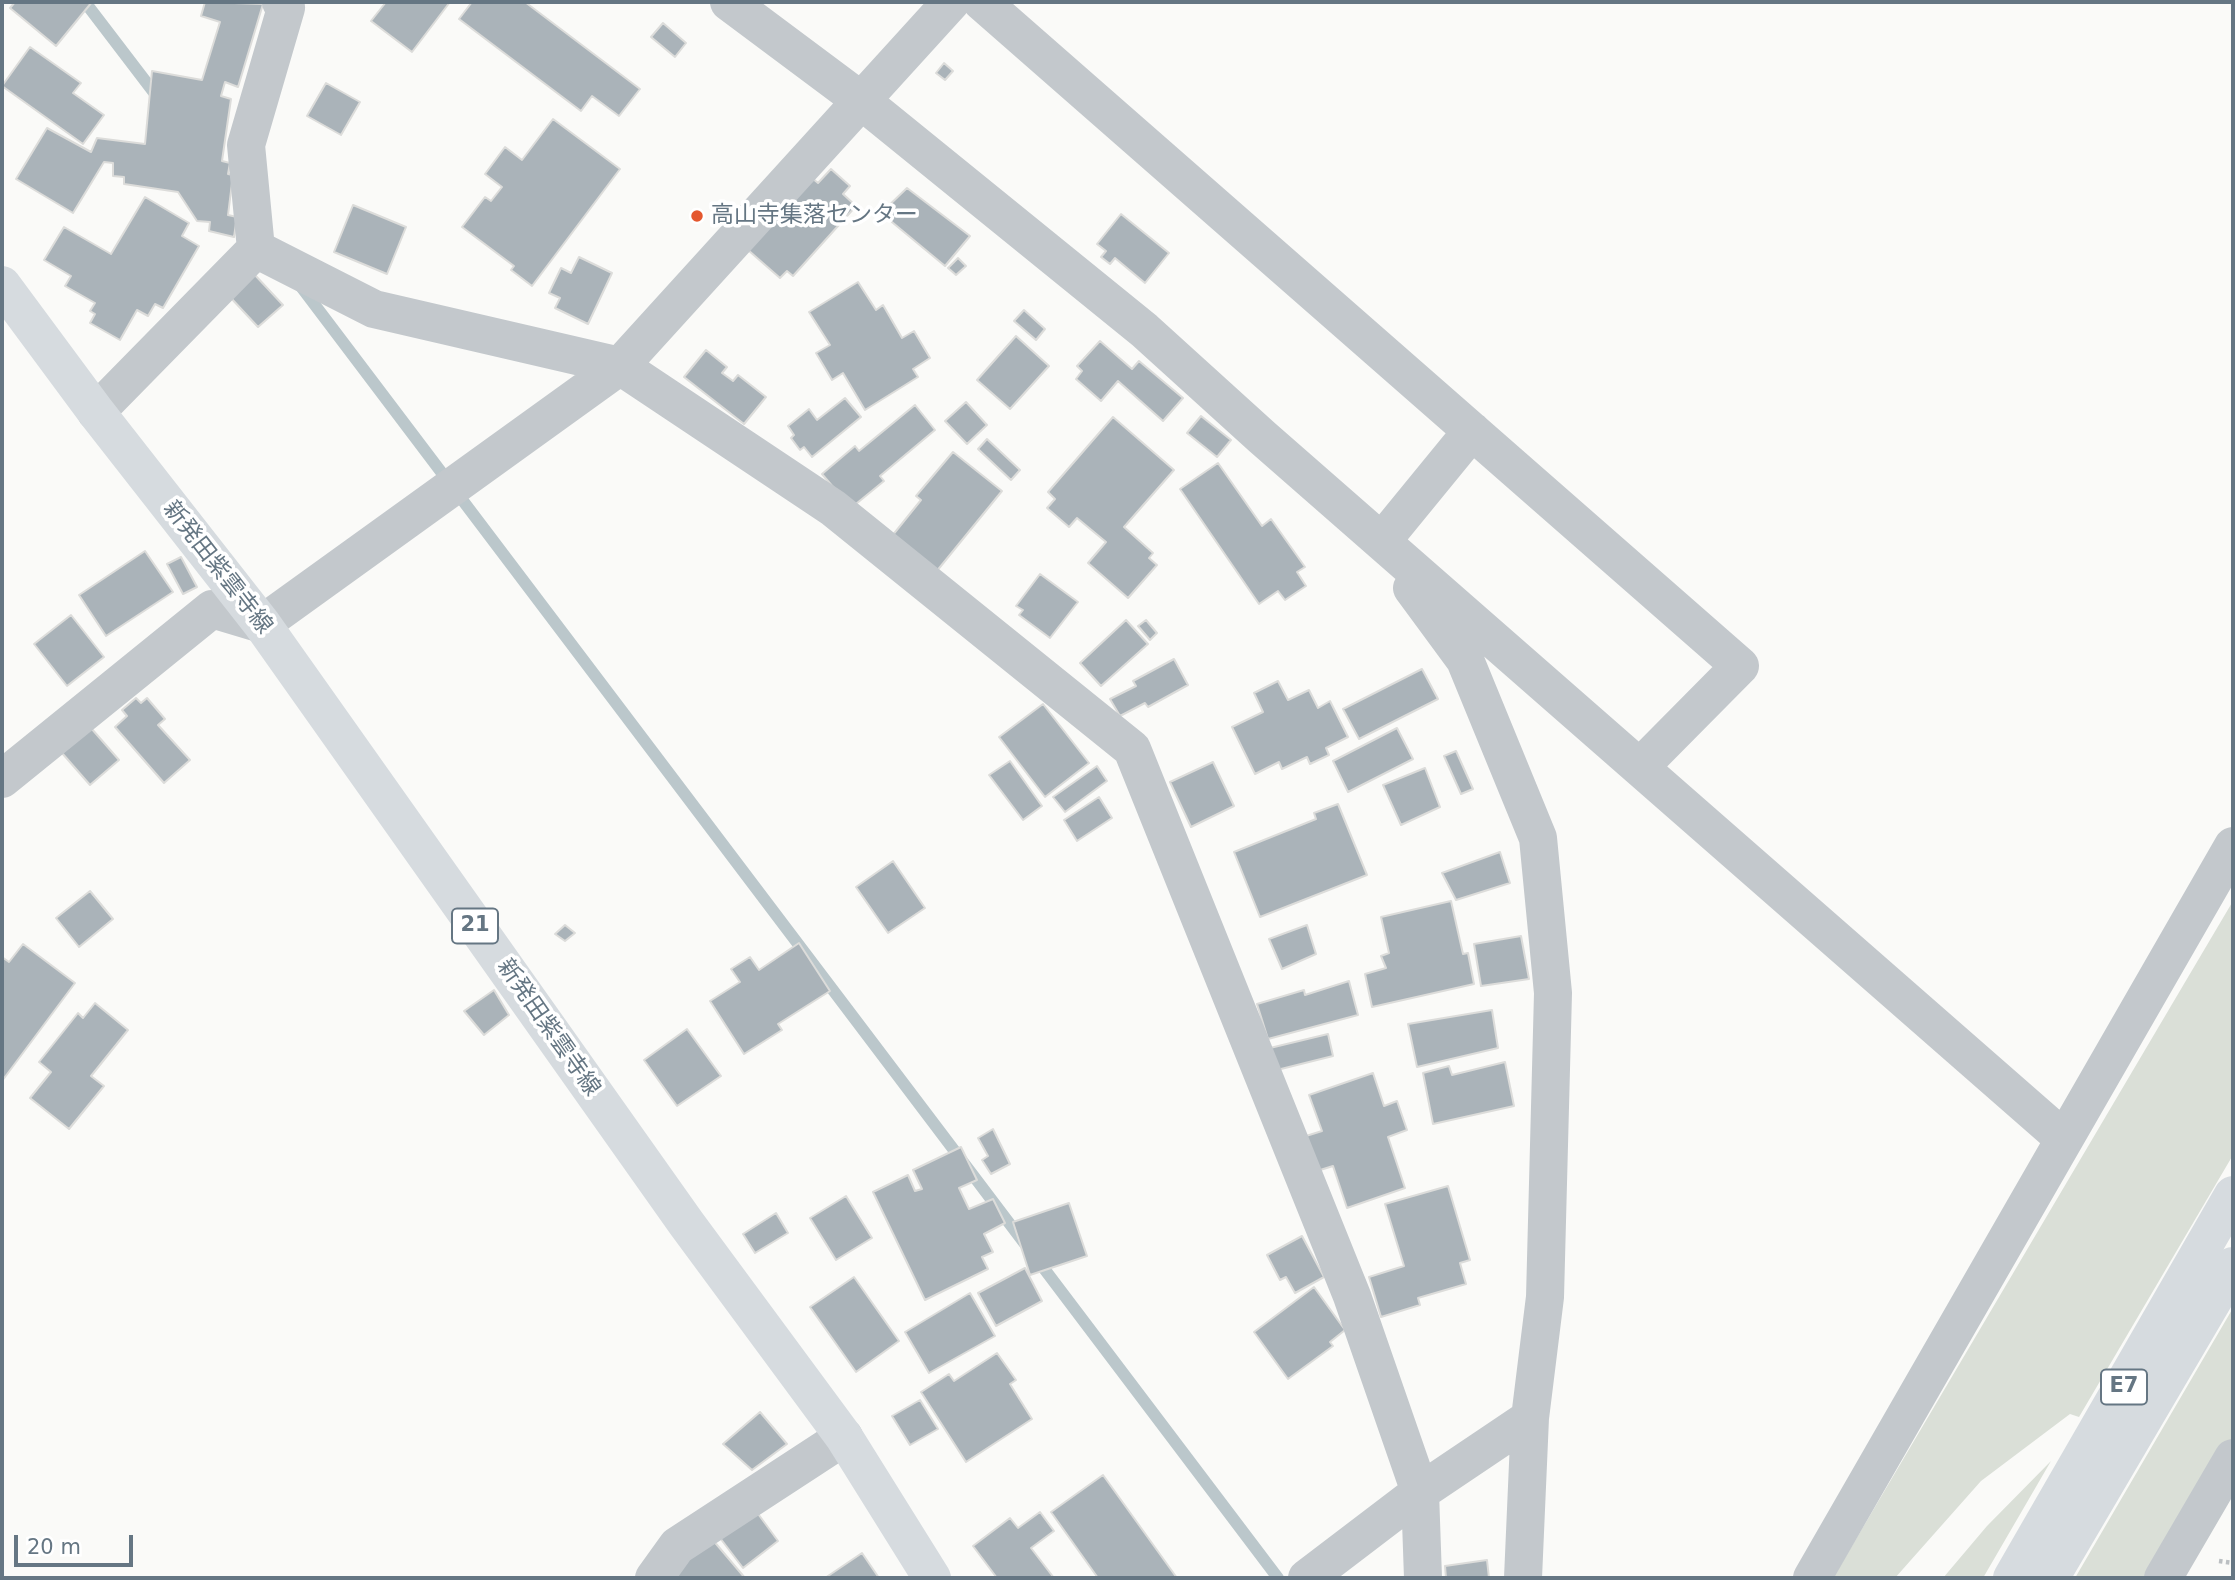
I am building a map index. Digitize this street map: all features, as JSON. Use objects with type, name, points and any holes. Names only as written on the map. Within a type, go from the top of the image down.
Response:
[{"type":"main road","name":"新発田紫雲寺線","points":[[2,285],[96,412],[262,624],[686,1223],[844,1437],[932,1578]]},
{"type":"main road","name":"E7","points":[[2012,1578],[2233,1195]]},
{"type":"main road","name":"E7","points":[[2050,1578],[2233,1266]]},
{"type":"street","points":[[96,412],[256,249],[246,145],[286,8],[281,2]]},
{"type":"street","points":[[729,2],[863,102],[1144,330],[1262,438],[2063,1138]]},
{"type":"street","points":[[2,779],[212,609],[262,624],[620,366],[863,102],[951,2]]},
{"type":"street","points":[[982,2],[1740,666],[1640,767]]},
{"type":"street","points":[[256,249],[374,309],[620,366],[833,508],[1132,749],[1352,1296],[1420,1492],[1423,1578]]},
{"type":"street","points":[[1374,534],[1472,431]]},
{"type":"street","points":[[1374,534],[1465,660],[1538,838],[1553,993],[1545,1297],[1530,1418],[1523,1578]]},
{"type":"street","points":[[1812,1578],[2233,846]]},
{"type":"street","points":[[1307,1578],[1420,1492],[1530,1418]]},
{"type":"street","points":[[654,1578],[677,1546],[844,1437]]},
{"type":"street","points":[[2164,1578],[2233,1458]]},
{"type":"shaded area","points":[[2233,901],[2233,1155],[2079,1417],[2070,1414],[1981,1481],[1895,1578],[1833,1578]]},
{"type":"shaded area","points":[[2233,1308],[2233,1442],[2155,1578],[2075,1578]]},
{"type":"shaded area","points":[[2051,1461],[1983,1578],[1943,1578],[1987,1526]]},
{"type":"building","points":[[15,2],[92,2],[56,46],[10,8]]},
{"type":"building","points":[[205,2],[263,4],[238,87],[225,82],[221,96],[231,99],[222,161],[230,163],[228,174],[233,175],[228,215],[237,217],[234,237],[209,231],[210,222],[197,221],[178,192],[124,184],[124,177],[113,176],[113,163],[104,162],[73,213],[16,179],[47,128],[91,152],[97,138],[145,144],[152,71],[202,80],[220,22],[201,16]]},
{"type":"building","points":[[386,2],[450,2],[412,52],[371,21]]},
{"type":"building","points":[[472,2],[525,2],[640,89],[619,116],[592,96],[581,111],[459,19]]},
{"type":"building","points":[[663,23],[686,43],[675,57],[651,37]]},
{"type":"building","points":[[30,47],[81,83],[73,93],[104,115],[83,144],[2,86]]},
{"type":"building","points":[[944,63],[953,71],[945,80],[936,73]]},
{"type":"building","points":[[326,83],[360,102],[341,135],[307,116]]},
{"type":"building","points":[[553,119],[620,169],[532,286],[511,270],[514,266],[462,227],[485,197],[491,201],[502,187],[485,174],[505,147],[522,160]]},
{"type":"building","points":[[831,169],[850,186],[843,194],[856,206],[793,276],[787,271],[780,278],[748,250],[812,178],[818,183]]},
{"type":"building","points":[[907,188],[970,236],[945,266],[881,213]]},
{"type":"building","points":[[145,197],[189,223],[182,236],[199,246],[163,308],[155,304],[148,316],[137,310],[120,340],[90,323],[95,314],[90,311],[95,303],[65,286],[71,276],[44,260],[64,227],[111,254]]},
{"type":"building","points":[[353,205],[406,227],[387,274],[334,252]]},
{"type":"building","points":[[1121,214],[1169,253],[1145,283],[1115,258],[1110,264],[1101,257],[1106,251],[1097,244]]},
{"type":"building","points":[[579,257],[612,273],[588,324],[555,308],[560,298],[549,293],[561,268],[571,273]]},
{"type":"building","points":[[958,258],[966,266],[956,275],[948,268]]},
{"type":"building","points":[[254,274],[283,305],[258,327],[230,297]]},
{"type":"building","points":[[858,282],[876,310],[883,305],[902,338],[914,331],[930,358],[913,369],[918,377],[865,410],[843,373],[832,380],[816,353],[830,345],[809,312]]},
{"type":"building","points":[[1024,310],[1045,329],[1036,340],[1014,321]]},
{"type":"building","points":[[1016,336],[1049,366],[1010,409],[977,380]]},
{"type":"building","points":[[1100,341],[1132,369],[1139,361],[1183,398],[1163,421],[1118,381],[1101,401],[1076,379],[1082,371],[1077,366]]},
{"type":"building","points":[[706,350],[727,367],[722,373],[733,381],[738,375],[766,397],[744,424],[684,377]]},
{"type":"building","points":[[845,398],[861,417],[812,457],[804,447],[800,450],[791,438],[794,435],[788,426],[809,409],[817,420]]},
{"type":"building","points":[[966,402],[987,425],[967,444],[945,421]]},
{"type":"building","points":[[915,405],[935,430],[880,476],[884,481],[851,508],[822,474],[855,446],[859,451]]},
{"type":"building","points":[[1201,416],[1231,440],[1217,457],[1187,433]]},
{"type":"building","points":[[1113,417],[1174,470],[1124,527],[1153,553],[1149,558],[1157,565],[1128,598],[1088,563],[1106,542],[1077,518],[1069,527],[1047,508],[1055,499],[1048,492]]},
{"type":"building","points":[[987,439],[1020,470],[1011,480],[978,449]]},
{"type":"building","points":[[953,452],[1002,491],[936,572],[892,536],[921,500],[916,496]]},
{"type":"building","points":[[1218,463],[1262,526],[1271,519],[1305,567],[1297,572],[1306,586],[1285,600],[1278,591],[1259,604],[1180,489]]},
{"type":"building","points":[[145,551],[173,592],[106,636],[79,595]]},
{"type":"building","points":[[181,557],[197,587],[183,594],[167,564]]},
{"type":"building","points":[[1040,574],[1078,602],[1050,638],[1019,615],[1023,610],[1016,606]]},
{"type":"building","points":[[71,615],[104,657],[67,686],[34,644]]},
{"type":"building","points":[[1126,620],[1148,644],[1101,686],[1080,663]]},
{"type":"building","points":[[1146,620],[1157,633],[1150,640],[1138,626]]},
{"type":"building","points":[[1174,659],[1188,685],[1148,707],[1145,703],[1120,716],[1110,699],[1136,686],[1133,681]]},
{"type":"building","points":[[1422,669],[1438,699],[1359,739],[1343,709]]},
{"type":"building","points":[[1278,681],[1288,700],[1309,690],[1318,708],[1330,701],[1348,737],[1326,748],[1329,755],[1310,764],[1307,757],[1282,769],[1279,762],[1255,774],[1232,727],[1263,712],[1254,693]]},
{"type":"building","points":[[136,698],[141,703],[147,698],[165,719],[158,725],[190,760],[164,783],[115,727],[127,716],[122,710]]},
{"type":"building","points":[[1043,704],[1089,763],[1045,797],[999,737]]},
{"type":"building","points":[[91,728],[119,760],[90,785],[62,753]]},
{"type":"building","points":[[1397,728],[1413,759],[1348,792],[1333,761]]},
{"type":"building","points":[[1456,751],[1473,789],[1461,794],[1444,756]]},
{"type":"building","points":[[1010,761],[1042,806],[1023,820],[989,775]]},
{"type":"building","points":[[1213,762],[1234,806],[1191,827],[1170,782]]},
{"type":"building","points":[[1097,766],[1107,781],[1065,812],[1053,797]]},
{"type":"building","points":[[1425,768],[1440,807],[1401,825],[1383,785]]},
{"type":"building","points":[[1099,797],[1112,818],[1077,841],[1064,820]]},
{"type":"building","points":[[1338,804],[1367,875],[1260,917],[1234,852],[1316,819],[1314,813]]},
{"type":"building","points":[[1500,852],[1510,883],[1456,900],[1442,873]]},
{"type":"building","points":[[893,861],[925,908],[888,933],[856,887]]},
{"type":"building","points":[[90,891],[113,919],[79,947],[56,918]]},
{"type":"building","points":[[1451,901],[1463,954],[1468,953],[1474,984],[1372,1007],[1365,974],[1386,968],[1381,956],[1389,953],[1381,917]]},
{"type":"building","points":[[565,925],[575,933],[565,941],[555,934]]},
{"type":"building","points":[[1307,925],[1316,954],[1282,969],[1269,939]]},
{"type":"building","points":[[1521,936],[1529,979],[1481,986],[1474,944]]},
{"type":"building","points":[[799,943],[830,991],[778,1024],[782,1030],[744,1054],[710,1001],[740,982],[731,969],[750,957],[759,970]]},
{"type":"building","points":[[23,944],[75,983],[2,1081],[2,957],[9,962]]},
{"type":"building","points":[[1349,981],[1358,1015],[1268,1039],[1257,1004],[1304,990],[1305,995]]},
{"type":"building","points":[[494,990],[509,1015],[484,1035],[464,1011]]},
{"type":"building","points":[[95,1003],[128,1030],[91,1076],[104,1086],[69,1129],[30,1098],[51,1072],[39,1062],[78,1013],[83,1018]]},
{"type":"building","points":[[1492,1010],[1498,1048],[1417,1067],[1408,1024]]},
{"type":"building","points":[[687,1029],[721,1076],[677,1106],[644,1060]]},
{"type":"building","points":[[1328,1034],[1333,1056],[1277,1070],[1270,1048]]},
{"type":"building","points":[[1505,1062],[1514,1106],[1433,1124],[1423,1073],[1449,1066],[1452,1075]]},
{"type":"building","points":[[1373,1073],[1384,1106],[1397,1101],[1407,1130],[1388,1137],[1405,1188],[1347,1208],[1333,1166],[1317,1171],[1306,1136],[1322,1131],[1309,1095]]},
{"type":"building","points":[[993,1129],[1010,1164],[991,1174],[982,1160],[988,1156],[978,1138]]},
{"type":"building","points":[[961,1147],[977,1180],[959,1188],[969,1209],[993,1199],[1005,1223],[984,1234],[993,1252],[982,1257],[988,1269],[925,1300],[873,1192],[908,1175],[915,1191],[922,1189],[913,1170]]},
{"type":"building","points":[[1448,1186],[1470,1260],[1460,1263],[1466,1284],[1418,1298],[1420,1305],[1381,1317],[1369,1277],[1404,1266],[1385,1204]]},
{"type":"building","points":[[846,1196],[872,1238],[836,1260],[810,1218]]},
{"type":"building","points":[[1069,1203],[1087,1256],[1030,1275],[1013,1222]]},
{"type":"building","points":[[776,1213],[788,1233],[755,1253],[743,1234]]},
{"type":"building","points":[[1302,1236],[1324,1277],[1295,1293],[1286,1277],[1280,1280],[1267,1255]]},
{"type":"building","points":[[1025,1268],[1042,1301],[996,1326],[978,1293]]},
{"type":"building","points":[[854,1277],[899,1341],[856,1372],[810,1307]]},
{"type":"building","points":[[1314,1287],[1345,1330],[1330,1342],[1333,1346],[1288,1379],[1254,1332]]},
{"type":"building","points":[[970,1293],[995,1336],[929,1373],[905,1332]]},
{"type":"building","points":[[997,1353],[1016,1380],[1010,1384],[1032,1419],[966,1462],[921,1392],[949,1374],[954,1381]]},
{"type":"building","points":[[920,1400],[938,1429],[910,1445],[892,1416]]},
{"type":"building","points":[[760,1412],[787,1444],[752,1470],[723,1444]]},
{"type":"building","points":[[1103,1475],[1177,1578],[1098,1578],[1051,1512]]},
{"type":"building","points":[[753,1507],[778,1541],[743,1568],[717,1534]]},
{"type":"building","points":[[1040,1512],[1054,1531],[1031,1548],[1054,1578],[997,1578],[973,1546],[1010,1518],[1018,1528]]},
{"type":"building","points":[[712,1539],[745,1578],[667,1578]]},
{"type":"building","points":[[862,1553],[879,1578],[825,1578]]},
{"type":"building","points":[[1487,1560],[1489,1578],[1446,1578],[1445,1566]]},
{"type":"waterway","points":[[85,2],[159,99]]},
{"type":"waterway","points":[[299,284],[1025,1244]]},
{"type":"waterway","points":[[1036,1258],[1278,1578]]},
{"type":"place","name":"高山寺集落センター","points":[[697,216]]}]
